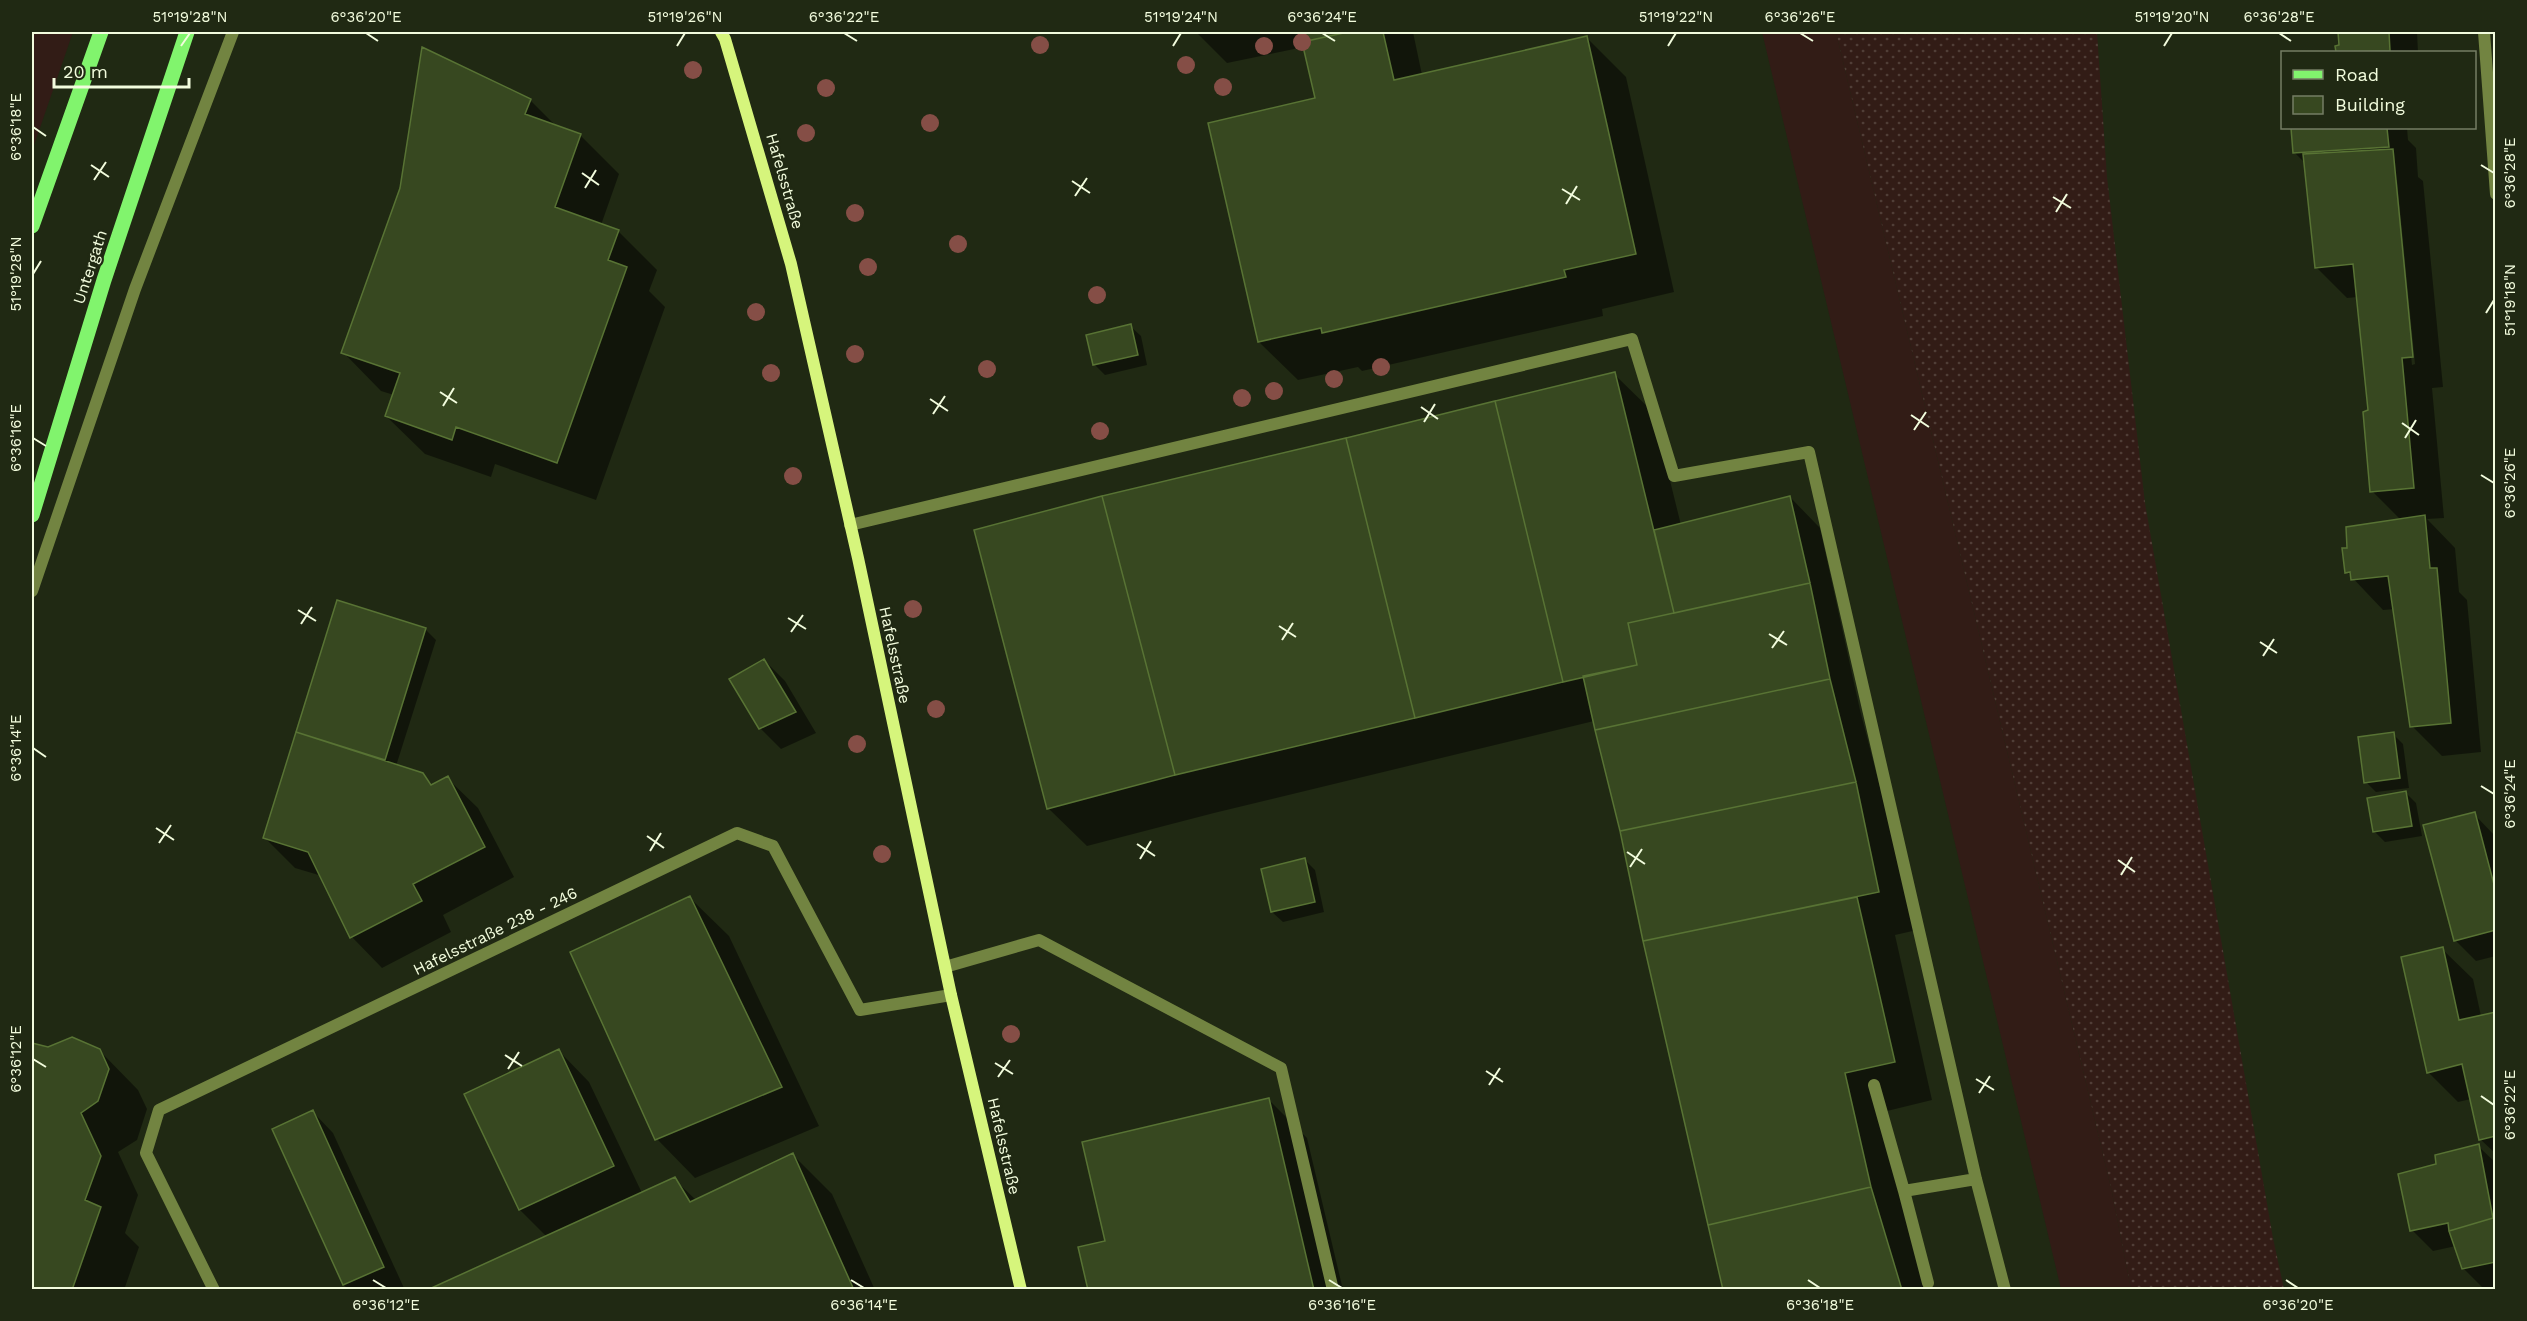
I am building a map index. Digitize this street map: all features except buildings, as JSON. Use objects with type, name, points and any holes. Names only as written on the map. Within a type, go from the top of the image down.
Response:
[{"type":"main road","points":[[32,226],[101,32]]},
{"type":"main road","name":"Untergath","points":[[32,515],[104,280],[188,32]]},
{"type":"main road","name":"Hafelsstraße","points":[[723,34],[791,264],[850,525],[951,995],[1021,1290]]},
{"type":"street","points":[[32,591],[135,289],[233,32]]},
{"type":"street","points":[[2484,32],[2496,194]]},
{"type":"street","points":[[850,525],[1632,339],[1674,476],[1809,452],[1976,1179],[2005,1290]]},
{"type":"street","name":"Hafelsstraße 238 - 246","points":[[214,1290],[146,1153],[159,1110],[737,833],[773,846],[860,1010],[951,995]]},
{"type":"street","points":[[945,967],[1039,940],[1281,1068],[1333,1290]]},
{"type":"street","points":[[1874,1085],[1928,1283]]},
{"type":"street","points":[[1904,1191],[1976,1179]]},
{"type":"shaded area","points":[[32,32],[73,32],[32,151]]},
{"type":"shaded area","points":[[1762,32],[1836,32],[2112,1192],[2131,1289],[2061,1289]]},
{"type":"shaded area","points":[[1836,32],[2097,32],[2107,177],[2145,503],[2273,1238],[2284,1289],[2131,1289],[2112,1192]]}]
